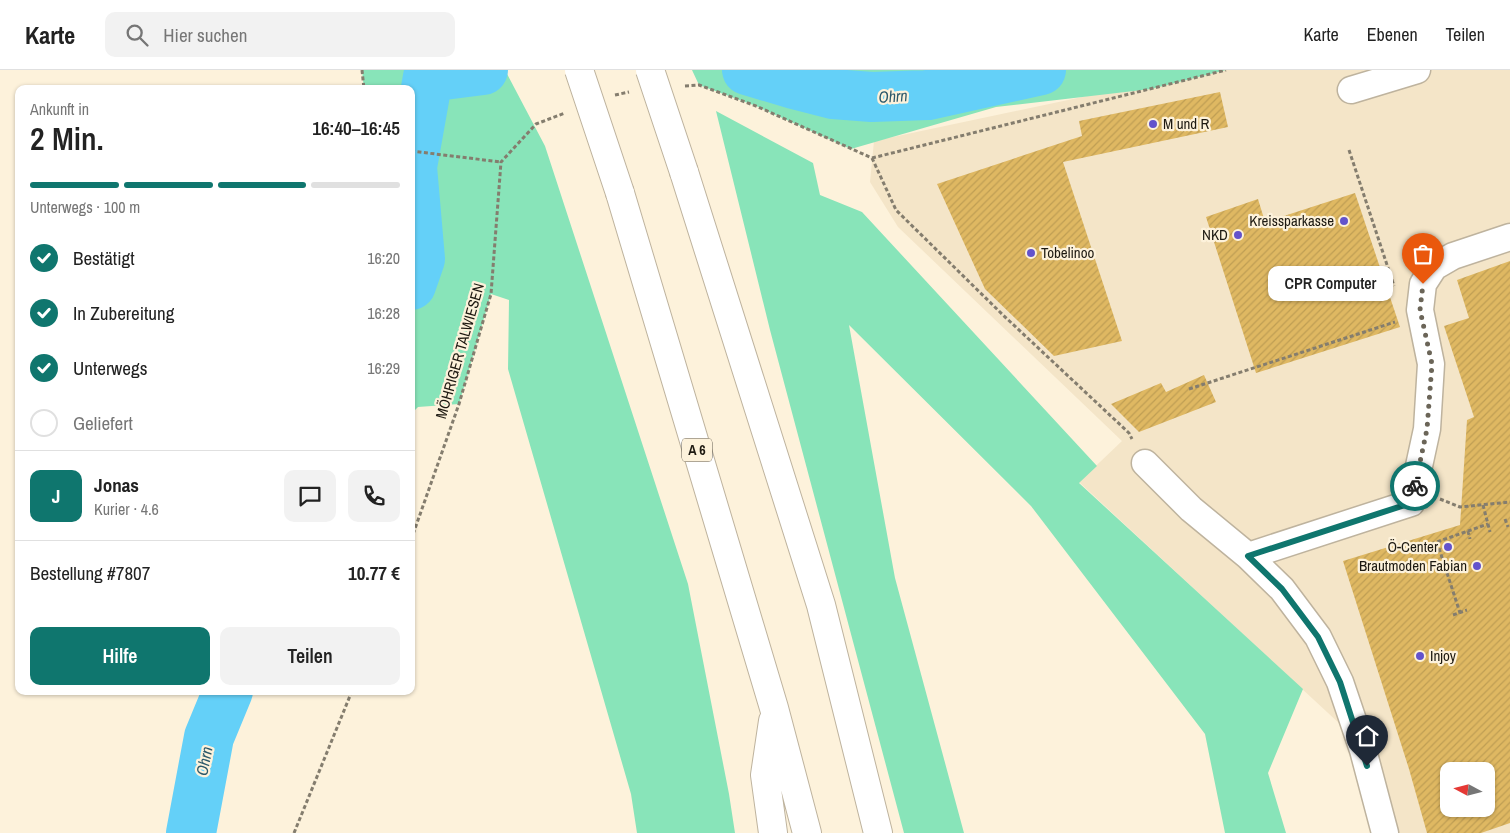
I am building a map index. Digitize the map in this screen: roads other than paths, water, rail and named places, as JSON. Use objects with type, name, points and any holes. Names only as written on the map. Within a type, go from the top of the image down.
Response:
[{"type":"highway","name":"A 6","points":[[580,70],[620,193],[774,708],[807,833]]},
{"type":"highway","points":[[650,70],[821,605],[878,833]]},
{"type":"highway","points":[[773,833],[765,775],[774,708]]},
{"type":"street","points":[[1351,90],[1417,70]]},
{"type":"street","points":[[1248,556],[1411,503],[1427,429],[1432,364],[1420,310],[1423,284],[1434,267],[1453,256],[1510,237]]},
{"type":"street","points":[[1145,463],[1191,509],[1248,556],[1282,589],[1318,637],[1340,682],[1362,750],[1385,833]]},
{"type":"waterway","points":[[424,70],[428,77]]},
{"type":"waterway","name":"Ohrn","points":[[415,150],[428,77],[483,70]]},
{"type":"waterway","name":"Ohrn","points":[[747,70],[833,94],[872,97],[928,95],[1041,70]]},
{"type":"waterway","name":"Ohrn","points":[[415,202],[420,259],[415,273]]},
{"type":"waterway","name":"Ohrn","points":[[191,833],[209,737],[226,695]]},
{"type":"place","name":"M und R","points":[[1153,124]]},
{"type":"place","name":"Kreissparkasse","points":[[1344,221]]},
{"type":"place","name":"NKD","points":[[1238,235]]},
{"type":"place","name":"Tobelinoo","points":[[1031,253]]},
{"type":"place","name":"CPR Computer","points":[[1423,284]]},
{"type":"place","name":"Ö-Center","points":[[1448,547]]},
{"type":"place","name":"Brautmoden Fabian","points":[[1477,566]]},
{"type":"place","name":"Injoy","points":[[1420,656]]}]
